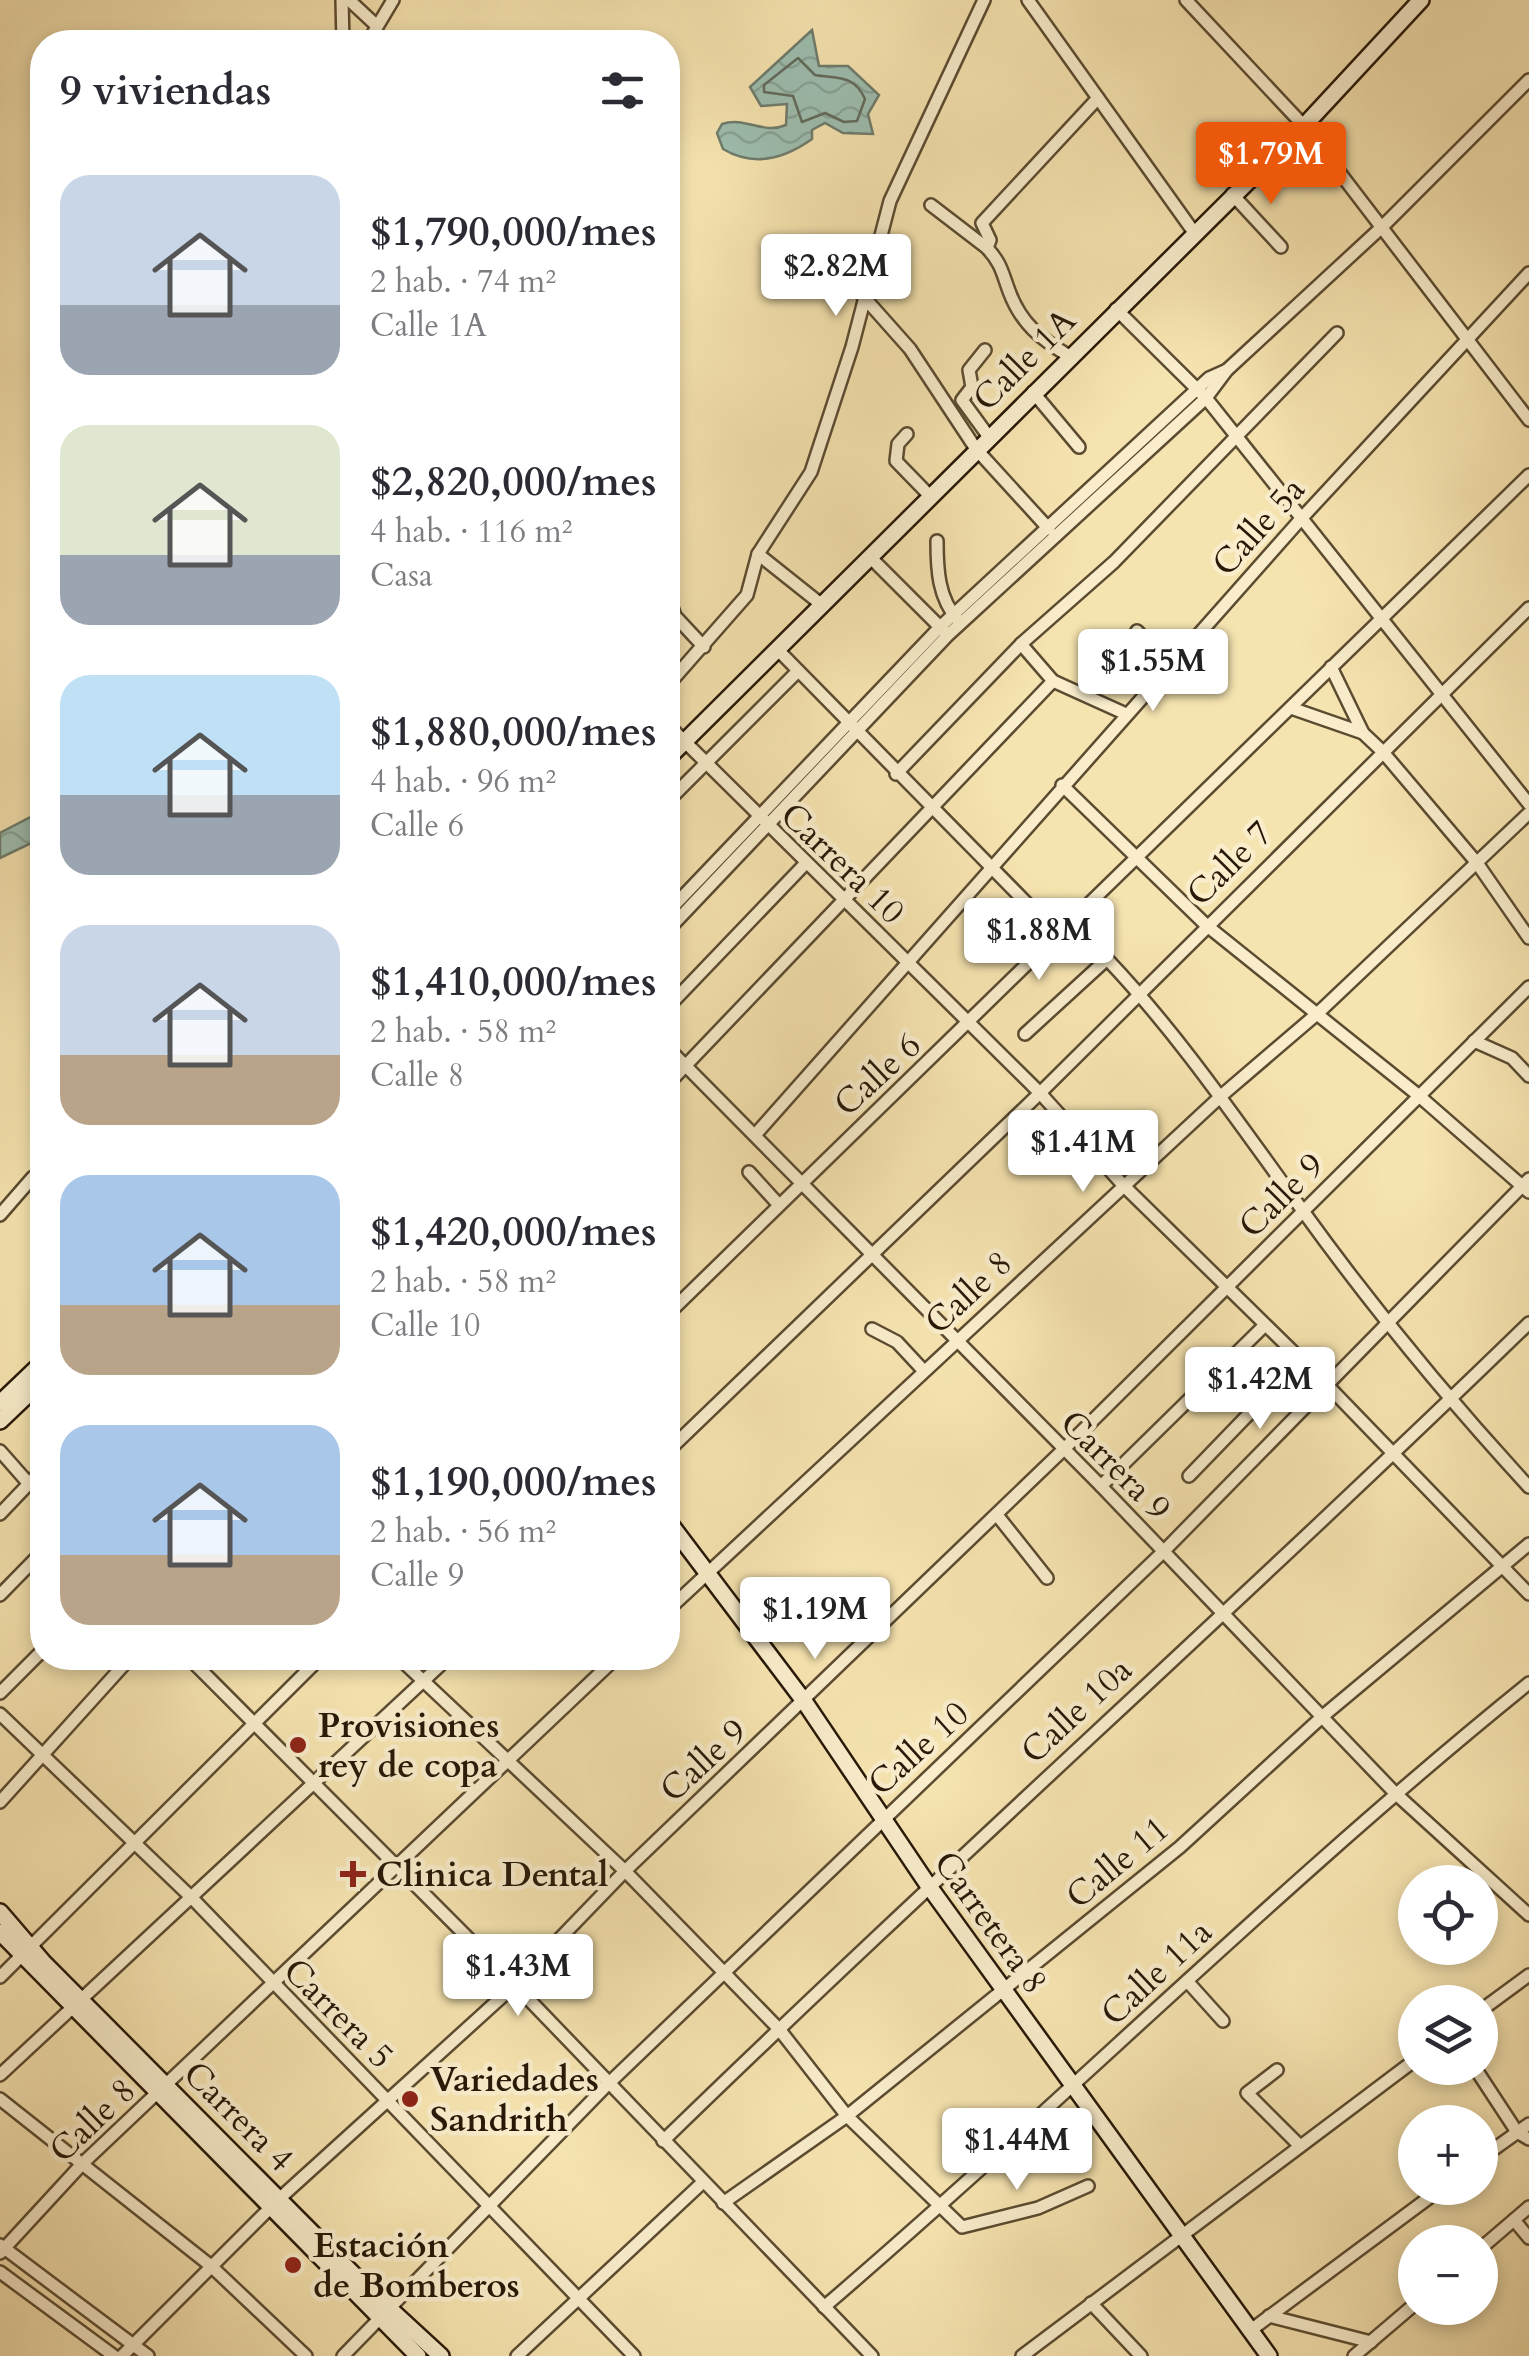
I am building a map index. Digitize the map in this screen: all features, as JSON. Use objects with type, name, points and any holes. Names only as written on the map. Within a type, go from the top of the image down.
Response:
[{"type":"street","points":[[346,0],[377,26]]},
{"type":"street","points":[[344,30],[346,0]]},
{"type":"street","points":[[375,30],[393,0]]},
{"type":"street","points":[[680,672],[747,595],[758,554],[811,472],[826,435],[890,201],[984,0]]},
{"type":"street","points":[[1028,0],[1193,231]]},
{"type":"street","points":[[1187,0],[1304,126],[1529,420]]},
{"type":"street","name":"Calle 1A","points":[[680,746],[779,651],[1193,231],[1304,126],[1422,0]]},
{"type":"street","points":[[680,901],[762,822],[944,631],[1384,226],[1529,80]]},
{"type":"street","points":[[987,248],[990,240],[982,223],[1098,98]]},
{"type":"street","points":[[1232,194],[1280,247]]},
{"type":"street","points":[[930,205],[987,248],[1003,266],[1007,287],[1025,322],[1048,345],[1070,356]]},
{"type":"street","name":"Calle 5a","points":[[755,1135],[909,966],[1062,786],[1300,520],[1529,273]]},
{"type":"street","points":[[862,295],[910,349],[976,449],[1050,530]]},
{"type":"street","points":[[1116,309],[1202,393],[1529,804]]},
{"type":"street","points":[[896,774],[1021,644],[1114,562],[1337,333]]},
{"type":"street","points":[[985,350],[969,370],[972,386],[962,400],[989,437]]},
{"type":"street","points":[[1034,392],[1079,447]]},
{"type":"street","points":[[907,434],[898,444],[896,462],[930,496]]},
{"type":"street","name":"Calle 6","points":[[680,1302],[970,1024],[1135,857],[1529,475]]},
{"type":"street","points":[[937,541],[938,574],[957,619]]},
{"type":"street","points":[[758,554],[822,605]]},
{"type":"street","points":[[870,557],[944,631]]},
{"type":"street","name":"Calle 7","points":[[680,1439],[1040,1093],[1438,694],[1529,608]]},
{"type":"street","points":[[680,621],[704,647]]},
{"type":"street","points":[[1137,631],[1169,666]]},
{"type":"street","points":[[1021,644],[1053,681],[1126,714]]},
{"type":"street","points":[[779,651],[852,730],[1058,935]]},
{"type":"street","points":[[1331,667],[1364,733],[1477,863],[1529,938]]},
{"type":"street","points":[[680,789],[798,671]]},
{"type":"street","points":[[680,1070],[1053,681]]},
{"type":"street","points":[[1292,708],[1364,733]]},
{"type":"street","name":"Carrera 10","points":[[680,738],[1040,1093],[1124,1186],[1329,1387],[1529,1594]]},
{"type":"street","points":[[1062,786],[1206,925],[1527,1186]]},
{"type":"street","name":"Calle 8","points":[[680,1599],[1221,1096],[1318,1013],[1529,813]]},
{"type":"street","points":[[680,916],[762,822]]},
{"type":"street","points":[[680,994],[805,864]]},
{"type":"street","points":[[1025,1034],[1105,960],[1138,992],[1221,1096],[1303,1212],[1449,1401],[1529,1487]]},
{"type":"street","name":"Calle 9","points":[[122,2356],[274,2204],[515,1985],[625,1871],[1063,1450],[1529,988]]},
{"type":"street","points":[[1474,1041],[1512,1058],[1529,1076]]},
{"type":"street","name":"Carrera 9","points":[[680,1062],[1101,1486],[1395,1793],[1529,1915]]},
{"type":"street","points":[[749,1172],[780,1205]]},
{"type":"street","points":[[0,1215],[30,1180]]},
{"type":"street","name":"Calle 10","points":[[343,2356],[492,2208],[608,2085],[881,1819],[1036,1678],[1527,1186]]},
{"type":"street","name":"Calle 10a","points":[[663,2141],[928,1885],[1394,1455],[1529,1323]]},
{"type":"street","points":[[1101,1486],[1264,1326]]},
{"type":"street","points":[[872,1329],[897,1342],[923,1370]]},
{"type":"street","points":[[1190,1476],[1301,1360]]},
{"type":"street","points":[[0,1403],[30,1374]]},
{"type":"street","points":[[0,1421],[30,1392]]},
{"type":"street","points":[[0,1451],[30,1485],[0,1514]]},
{"type":"street","points":[[997,1514],[1047,1578]]},
{"type":"street","name":"Carretera 8","points":[[680,1538],[804,1701],[881,1819],[1268,2356]]},
{"type":"street","name":"Calle 11","points":[[723,2203],[847,2116],[1180,1847],[1324,1716],[1529,1544]]},
{"type":"street","points":[[0,1595],[30,1564]]},
{"type":"street","points":[[0,1693],[30,1663]]},
{"type":"street","points":[[0,1802],[119,1670]]},
{"type":"street","points":[[201,1670],[515,1985],[872,2356]]},
{"type":"street","points":[[0,1977],[308,1670]]},
{"type":"street","points":[[412,1670],[625,1871],[779,2029],[847,2116],[962,2227],[1038,2208],[1088,2186]]},
{"type":"street","points":[[0,2075],[435,1670]]},
{"type":"street","name":"Calle 8","points":[[1,2249],[82,2164],[603,1670]]},
{"type":"street","name":"Calle 11a","points":[[824,2308],[942,2206],[1395,1793],[1529,1682]]},
{"type":"street","name":"Carrera 5","points":[[0,1714],[132,1845],[192,1898],[270,1984],[388,2100],[634,2356]]},
{"type":"street","name":"Carrera 4","points":[[0,1912],[25,1951]]},
{"type":"street","name":"Carrera 4","points":[[0,1932],[79,2004],[385,2315],[418,2356]]},
{"type":"street","points":[[1498,1997],[1529,1974]]},
{"type":"street","points":[[1187,1981],[1224,2021]]},
{"type":"street","points":[[1277,2070],[1248,2094],[1300,2146]]},
{"type":"street","points":[[1022,2356],[1398,2073]]},
{"type":"street","points":[[1486,2085],[1517,2132],[1529,2139]]},
{"type":"street","points":[[0,2099],[211,2266],[306,2356]]},
{"type":"street","points":[[1498,2146],[1529,2124]]},
{"type":"street","points":[[517,2356],[702,2183]]},
{"type":"street","points":[[1251,2330],[1419,2205]]},
{"type":"street","points":[[1498,2234],[1529,2207]]},
{"type":"street","points":[[1514,2220],[1529,2238]]},
{"type":"street","points":[[1,2249],[148,2356]]},
{"type":"street","points":[[0,2272],[114,2356]]},
{"type":"street","points":[[1091,2303],[1141,2356]]},
{"type":"street","name":"Carrera 4","points":[[385,2315],[441,2356]]},
{"type":"street","points":[[1270,2316],[1371,2342]]},
{"type":"street","points":[[1354,2356],[1398,2319]]},
{"type":"water","points":[[812,30],[819,66],[848,66],[879,95],[868,114],[873,134],[843,133],[825,123],[812,130],[812,139],[779,156],[746,158],[723,149],[717,133],[722,124],[738,122],[770,128],[786,125],[787,104],[761,106],[750,87]]},
{"type":"water","points":[[30,817],[30,844],[0,858],[0,833]]},
{"type":"place","name":"Provisiones rey de copa","points":[[298,1745]]},
{"type":"place","name":"Clinica Dental","points":[[353,1874]]},
{"type":"place","name":"Variedades Sandrith","points":[[410,2099]]},
{"type":"place","name":"Estación de Bomberos","points":[[293,2265]]}]
